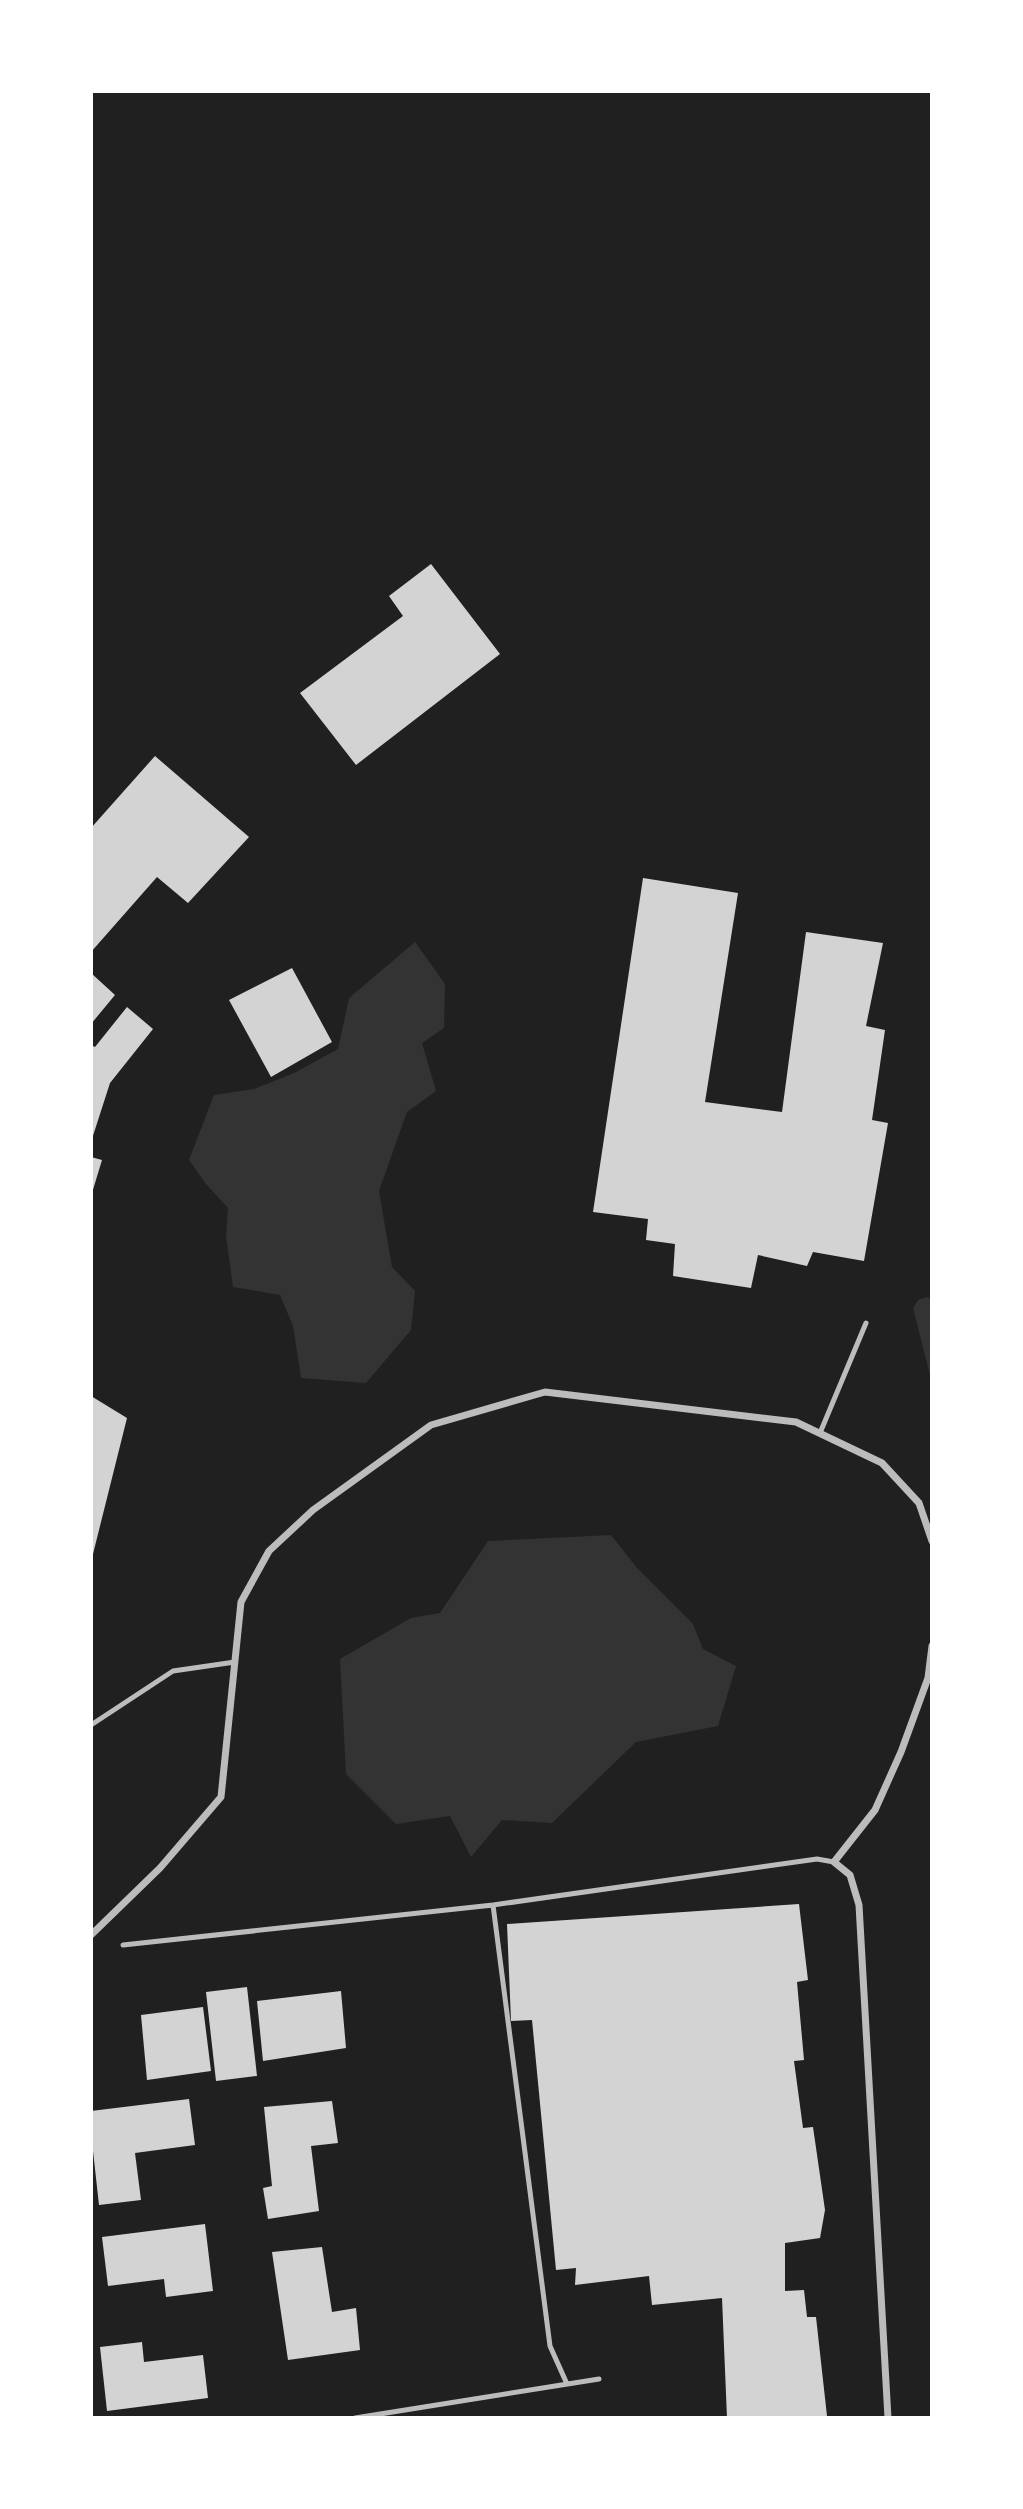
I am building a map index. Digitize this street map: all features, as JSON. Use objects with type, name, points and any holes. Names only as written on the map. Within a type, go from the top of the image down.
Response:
[{"type":"street","points":[[91,1935],[160,1868],[221,1797],[241,1602],[268,1551],[313,1510],[431,1425],[545,1392],[796,1422],[881,1463],[919,1503],[932,1541]]},
{"type":"street","points":[[888,2418],[859,1905],[850,1875],[834,1861],[875,1810],[901,1752],[928,1678],[932,1646]]},
{"type":"lane","points":[[820,1433],[866,1323]]},
{"type":"lane","points":[[91,1725],[173,1671],[235,1662]]},
{"type":"lane","points":[[123,1945],[493,1905],[817,1859],[834,1861]]},
{"type":"lane","points":[[493,1905],[550,2346],[567,2384]]},
{"type":"lane","points":[[355,2418],[599,2379]]},
{"type":"shaded area","points":[[91,91],[932,91],[932,2418],[91,2418]]},
{"type":"shaded area","points":[[415,942],[445,984],[444,1028],[422,1043],[436,1091],[407,1112],[379,1191],[392,1267],[415,1291],[411,1330],[366,1383],[301,1378],[293,1326],[280,1295],[233,1287],[226,1236],[228,1208],[189,1160],[214,1095],[254,1089],[294,1073],[338,1049],[349,998]]},
{"type":"shaded area","points":[[927,1297],[932,1300],[932,1383],[913,1308],[918,1300]]},
{"type":"shaded area","points":[[611,1535],[637,1568],[693,1624],[703,1649],[736,1666],[718,1726],[636,1742],[552,1823],[502,1820],[471,1857],[450,1816],[396,1824],[346,1774],[340,1659],[411,1618],[440,1613],[488,1541]]},
{"type":"building","points":[[431,564],[500,654],[356,765],[300,693],[403,616],[389,596]]},
{"type":"building","points":[[155,756],[249,837],[188,903],[157,877],[91,952],[91,828]]},
{"type":"building","points":[[643,878],[738,893],[705,1102],[782,1112],[806,932],[883,943],[866,1026],[885,1030],[872,1120],[888,1123],[864,1261],[813,1252],[807,1266],[758,1255],[751,1288],[673,1276],[675,1244],[646,1240],[648,1219],[593,1212]]},
{"type":"building","points":[[292,968],[332,1042],[271,1077],[229,1000]]},
{"type":"building","points":[[91,973],[115,995],[91,1024]]},
{"type":"building","points":[[127,1007],[153,1029],[110,1083],[91,1142],[91,1045],[95,1047]]},
{"type":"building","points":[[91,1157],[102,1160],[92,1193],[91,1193]]},
{"type":"building","points":[[91,1396],[127,1418],[92,1558],[91,1558]]},
{"type":"building","points":[[799,1904],[808,1980],[797,1982],[804,2060],[794,2061],[803,2128],[813,2127],[825,2210],[820,2238],[785,2243],[785,2291],[804,2290],[807,2317],[816,2317],[827,2416],[727,2418],[722,2298],[652,2305],[649,2276],[575,2285],[576,2268],[556,2270],[532,2020],[511,2021],[507,1924]]},
{"type":"building","points":[[247,1987],[257,2076],[216,2081],[206,1992]]},
{"type":"building","points":[[341,1991],[346,2048],[263,2061],[257,2001]]},
{"type":"building","points":[[203,2007],[211,2071],[147,2080],[141,2015]]},
{"type":"building","points":[[189,2099],[195,2145],[135,2153],[141,2200],[99,2205],[91,2111]]},
{"type":"building","points":[[332,2101],[338,2143],[311,2146],[319,2211],[268,2219],[263,2188],[272,2186],[264,2107]]},
{"type":"building","points":[[205,2224],[213,2291],[166,2297],[164,2279],[108,2286],[102,2237]]},
{"type":"building","points":[[322,2247],[332,2312],[356,2308],[360,2350],[288,2360],[272,2252]]},
{"type":"building","points":[[142,2342],[144,2362],[203,2355],[208,2398],[107,2411],[100,2347]]}]
